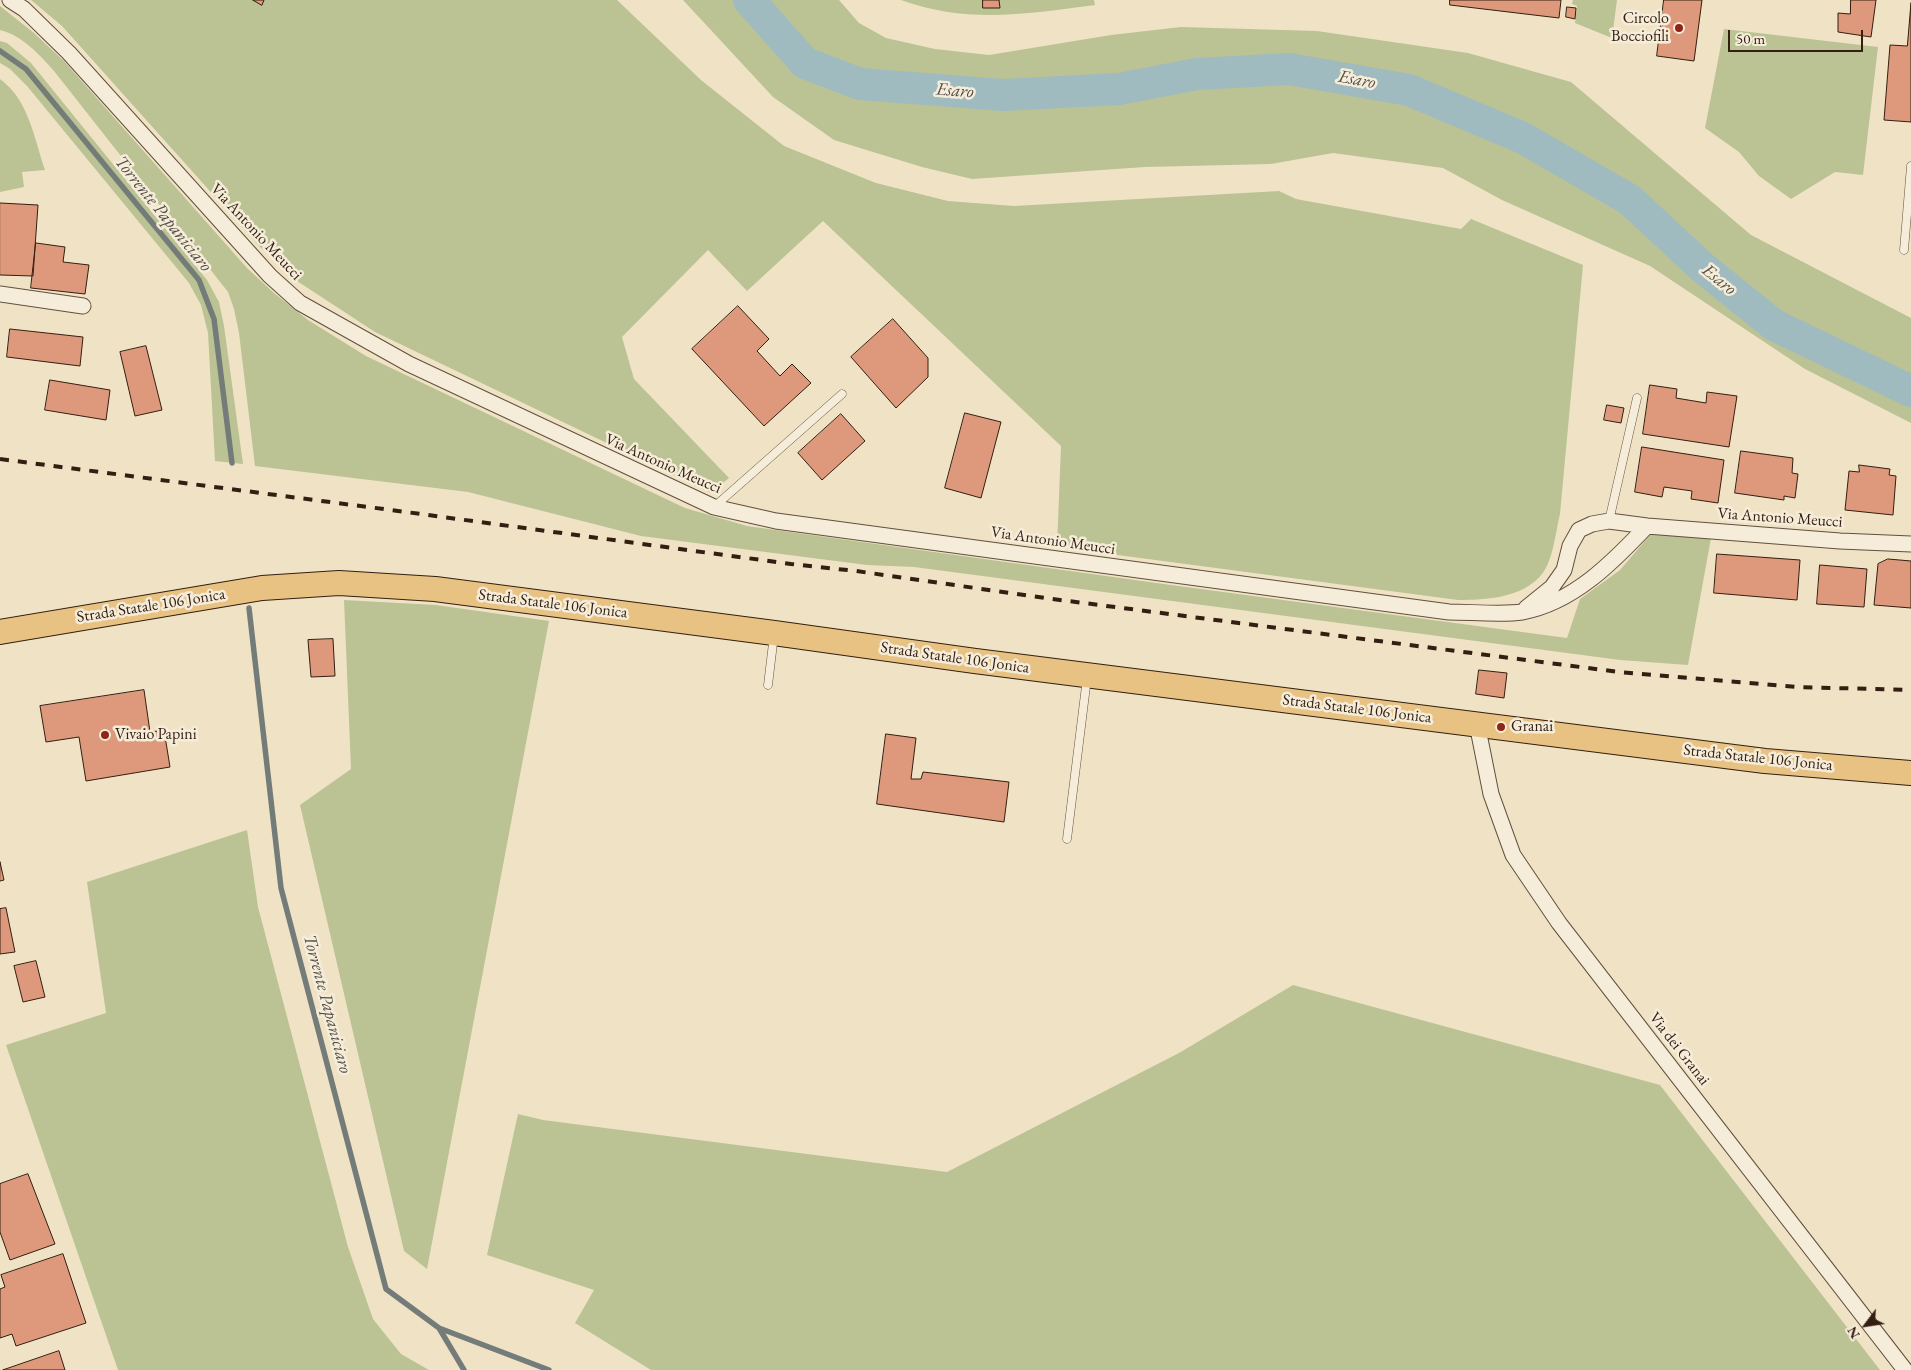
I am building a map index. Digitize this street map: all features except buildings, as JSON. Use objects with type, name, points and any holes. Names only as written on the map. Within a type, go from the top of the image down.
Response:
[{"type":"main road","name":"Strada Statale 106 Jonica","points":[[0,632],[262,588],[339,583],[435,589],[975,661],[1766,761],[1911,773]]},
{"type":"street","name":"Via Antonio Meucci","points":[[10,0],[24,9],[69,53],[270,276],[300,303],[409,364],[714,507],[786,522],[1449,612],[1520,612],[1543,606],[1570,593],[1595,576],[1622,553],[1647,526]]},
{"type":"street","points":[[0,294],[83,306]]},
{"type":"street","name":"Via Antonio Meucci","points":[[1609,521],[1647,526],[1840,541],[1911,544]]},
{"type":"street","points":[[1520,612],[1552,587],[1564,570],[1570,546],[1579,530],[1592,524],[1609,521]]},
{"type":"street","name":"Via dei Granai","points":[[1477,724],[1490,794],[1513,855],[1559,923],[1905,1370]]},
{"type":"lane","points":[[1904,250],[1911,166]]},
{"type":"lane","points":[[714,507],[842,394]]},
{"type":"lane","points":[[1609,521],[1637,398]]},
{"type":"lane","points":[[768,685],[774,633]]},
{"type":"lane","points":[[1067,840],[1087,675]]},
{"type":"green space","points":[[31,0],[617,0],[701,80],[784,146],[876,183],[948,201],[1014,206],[1279,191],[1296,199],[1461,229],[1471,219],[1583,265],[1560,514],[1549,561],[1542,574],[1534,582],[1514,593],[1492,598],[1458,600],[1057,547],[1061,446],[823,221],[747,291],[708,250],[622,337],[634,379],[729,478],[711,493],[375,332],[297,281],[260,247],[62,26]]},
{"type":"green space","points":[[683,0],[839,0],[859,23],[886,38],[935,49],[989,55],[1111,35],[1181,27],[1317,31],[1468,53],[1571,82],[1751,235],[1911,318],[1911,423],[1805,369],[1650,266],[1502,200],[1443,168],[1333,153],[1271,164],[1145,167],[972,179],[922,167],[834,140],[773,97]]},
{"type":"green space","points":[[901,0],[1094,0],[1095,5],[1021,14],[973,15],[925,7]]},
{"type":"green space","points":[[1573,0],[1617,0],[1612,38],[1575,23],[1577,6],[1572,4]]},
{"type":"green space","points":[[0,6],[34,33],[64,61],[247,268],[274,293],[308,320],[366,356],[685,508],[747,526],[1567,638],[1580,599],[1620,570],[1650,535],[1656,533],[1711,538],[1688,665],[1620,660],[914,567],[867,565],[641,536],[468,492],[255,466],[239,333],[228,292],[54,71],[23,41],[0,30]]},
{"type":"green space","points":[[1724,29],[1878,47],[1863,175],[1835,172],[1791,199],[1759,176],[1739,152],[1705,128]]},
{"type":"green space","points":[[0,41],[7,43],[31,63],[207,280],[219,302],[224,326],[243,464],[215,461],[208,333],[201,305],[189,283],[27,86],[10,69],[0,63]]},
{"type":"green space","points":[[0,79],[18,98],[24,109],[34,133],[45,170],[22,172],[24,187],[0,192]]},
{"type":"green space","points":[[344,600],[436,605],[549,621],[427,1269],[404,1251],[300,805],[351,769]]},
{"type":"green space","points":[[247,830],[258,907],[348,1247],[373,1319],[401,1354],[429,1370],[118,1370],[6,1045],[106,1013],[87,882]]},
{"type":"green space","points":[[1293,985],[1660,1085],[1880,1370],[651,1370],[575,1323],[594,1290],[487,1255],[518,1114],[543,1120],[947,1172],[1179,1053]]},
{"type":"waterway","name":"Esaro","points":[[749,0],[805,63],[860,84],[1003,95],[1119,89],[1197,74],[1289,69],[1409,90],[1523,138],[1630,200],[1702,267],[1774,325],[1911,391]]},
{"type":"waterway","name":"Torrente Papaniciaro","points":[[0,51],[26,69],[199,280],[214,319],[232,463]]},
{"type":"waterway","name":"Torrente Papaniciaro","points":[[249,608],[281,888],[386,1289],[439,1328],[464,1370]]},
{"type":"waterway","points":[[439,1328],[549,1370]]},
{"type":"railway","points":[[0,459],[856,571],[1045,598],[1619,672],[1796,687],[1911,690]]},
{"type":"place","name":"Circolo Bocciofili","points":[[1679,28]]},
{"type":"place","name":"Granai","points":[[1501,727]]},
{"type":"place","name":"Vivaio Papini","points":[[105,735]]}]
